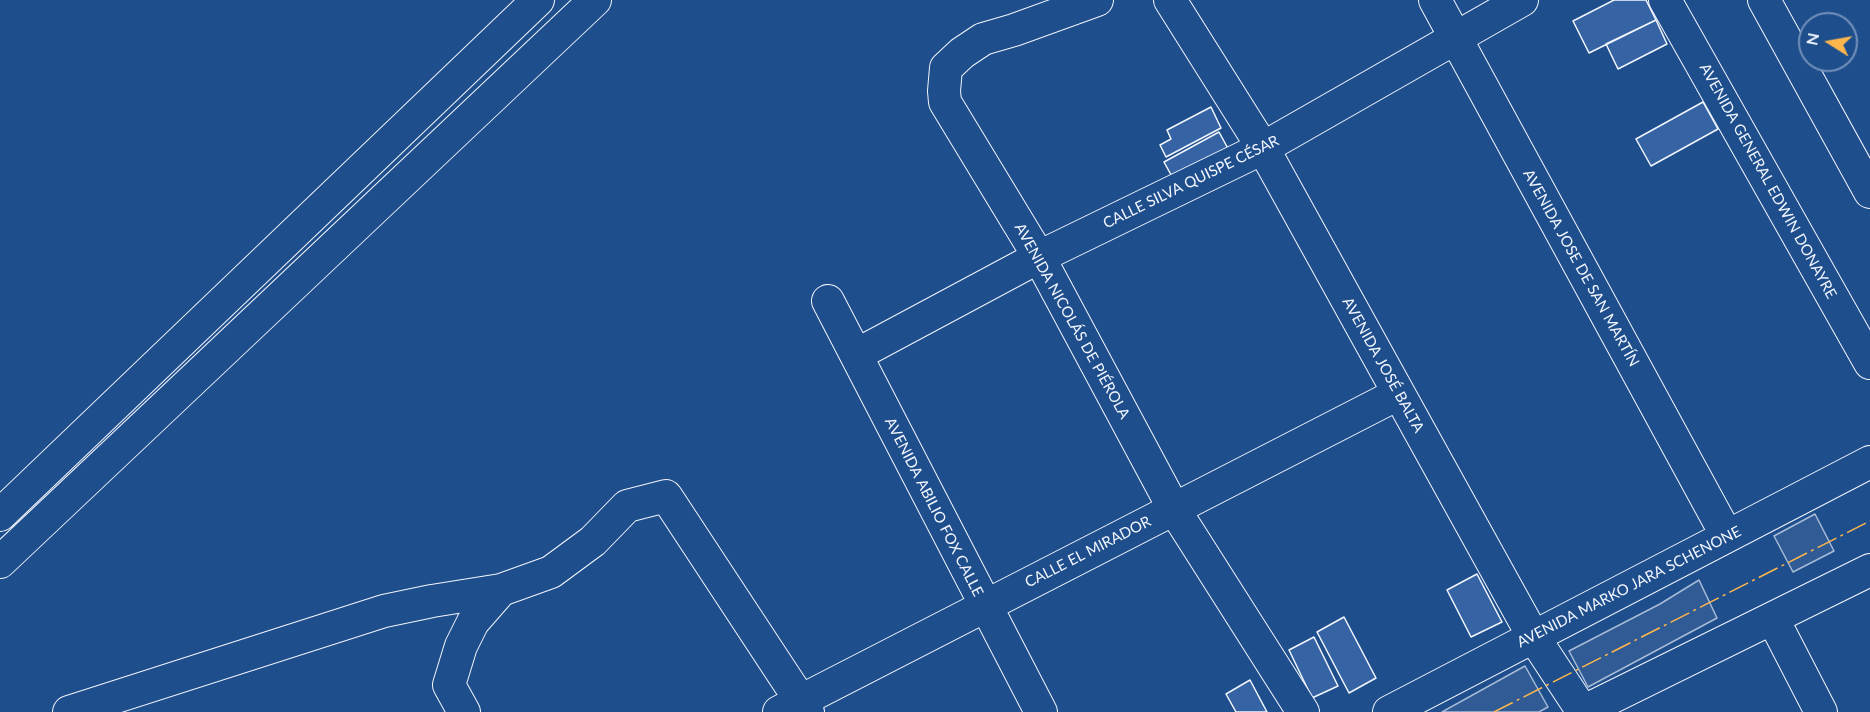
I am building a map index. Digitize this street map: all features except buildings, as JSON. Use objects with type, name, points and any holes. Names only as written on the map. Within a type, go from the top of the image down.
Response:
[{"type":"street","points":[[0,515],[538,0]]},
{"type":"street","points":[[0,562],[595,0]]},
{"type":"street","name":"AVENIDA NICOLÁS DE PIÉROLA","points":[[1097,0],[983,39],[962,52],[946,68],[945,102],[1039,257],[1174,508],[1303,712]]},
{"type":"street","name":"AVENIDA JOSE DE SAN MARTÍN","points":[[1436,0],[1727,536]]},
{"type":"street","name":"CALLE SILVA QUISPE CÉSAR","points":[[856,355],[1039,257],[1263,148],[1522,0]]},
{"type":"street","name":"AVENIDA GENERAL EDWIN DONAYRE","points":[[1665,0],[1870,363]]},
{"type":"street","points":[[1764,0],[1860,153],[1870,192]]},
{"type":"street","name":"AVENIDA JOSÉ BALTA","points":[[1175,9],[1263,148],[1533,636],[1583,712]]},
{"type":"street","name":"AVENIDA ABILIO FOX CALLE","points":[[828,301],[1041,712]]},
{"type":"street","name":"CALLE EL MIRADOR","points":[[796,708],[984,605],[1398,394]]},
{"type":"street","name":"AVENIDA MARKO JARA SCHENONE","points":[[1389,712],[1870,462]]},
{"type":"street","points":[[69,712],[384,611],[501,590],[551,572],[593,541],[627,506],[666,496],[796,708]]},
{"type":"street","points":[[1583,712],[1870,570]]},
{"type":"street","points":[[464,712],[449,686],[452,675],[461,646],[473,622],[501,590]]},
{"type":"street","points":[[1773,619],[1821,712]]},
{"type":"shaded area","points":[[1815,514],[1834,551],[1793,572],[1774,536]]},
{"type":"shaded area","points":[[1699,580],[1717,618],[1588,687],[1569,651],[1660,604]]},
{"type":"shaded area","points":[[1525,666],[1548,707],[1539,712],[1442,712]]},
{"type":"power","points":[[1494,712],[1870,521]]}]
